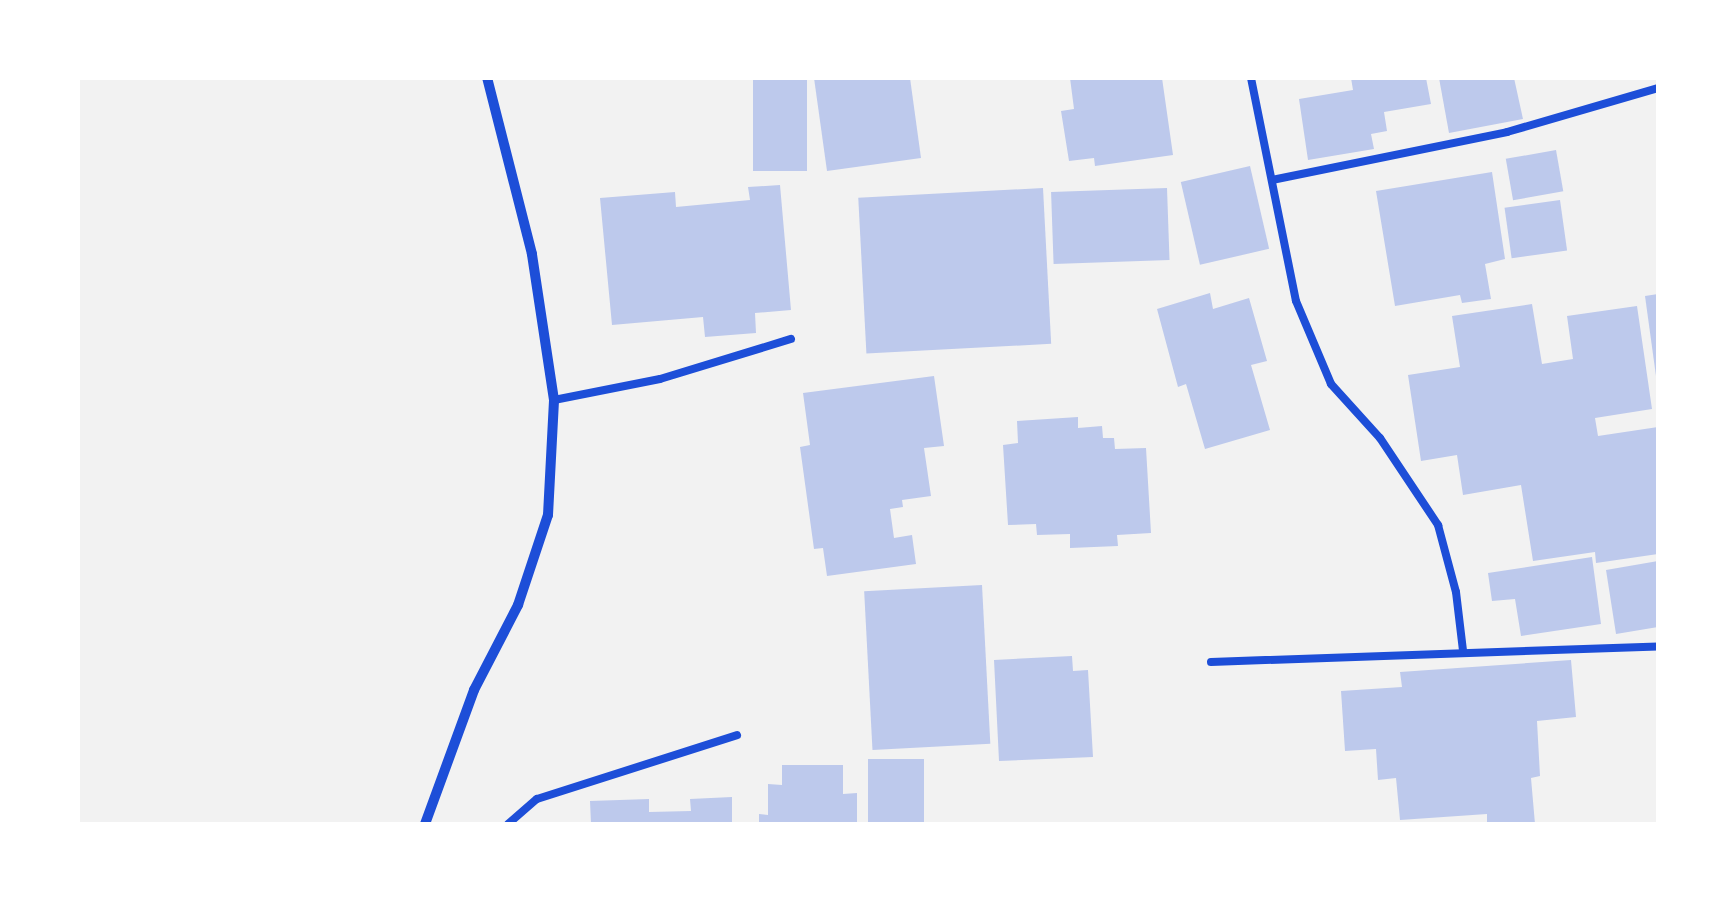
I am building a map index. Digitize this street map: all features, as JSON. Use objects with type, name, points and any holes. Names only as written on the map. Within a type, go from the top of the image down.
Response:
[{"type":"street","points":[[425,824],[474,690],[518,605],[548,515],[554,400],[532,254],[487,78]]},
{"type":"lane","points":[[1251,78],[1296,301],[1330,384],[1380,438],[1438,525],[1456,592],[1463,651]]},
{"type":"lane","points":[[1272,180],[1507,132],[1658,88]]},
{"type":"lane","points":[[554,400],[660,379],[791,340]]},
{"type":"lane","points":[[1211,662],[1658,646]]},
{"type":"lane","points":[[508,824],[537,799],[737,735]]},
{"type":"building","points":[[753,78],[807,78],[807,171],[753,171]]},
{"type":"building","points":[[814,78],[910,78],[921,158],[827,171]]},
{"type":"building","points":[[1070,78],[1162,78],[1173,155],[1095,166],[1094,158],[1069,161],[1061,111],[1074,109]]},
{"type":"building","points":[[1351,78],[1426,78],[1431,104],[1384,112],[1387,131],[1371,134],[1374,149],[1308,160],[1299,99],[1353,90]]},
{"type":"building","points":[[1439,78],[1514,78],[1523,119],[1449,133]]},
{"type":"building","points":[[1556,150],[1563,191],[1513,200],[1506,159]]},
{"type":"building","points":[[1250,166],[1269,249],[1200,265],[1181,182]]},
{"type":"building","points":[[1492,172],[1505,259],[1485,264],[1491,299],[1462,303],[1460,295],[1395,306],[1376,191]]},
{"type":"building","points":[[780,185],[791,310],[755,313],[756,333],[705,337],[703,317],[612,325],[600,198],[675,192],[676,207],[750,200],[748,187]]},
{"type":"building","points":[[1043,188],[1051,344],[866,353],[858,198]]},
{"type":"building","points":[[1167,188],[1170,260],[1054,264],[1051,192]]},
{"type":"building","points":[[1560,200],[1567,251],[1512,258],[1505,208]]},
{"type":"building","points":[[1210,293],[1213,309],[1249,298],[1267,361],[1251,365],[1270,430],[1205,449],[1186,384],[1178,387],[1157,309]]},
{"type":"building","points":[[1658,294],[1658,376],[1656,376],[1645,296]]},
{"type":"building","points":[[1532,304],[1542,364],[1573,359],[1567,316],[1637,306],[1652,409],[1595,418],[1598,436],[1658,427],[1658,554],[1596,563],[1595,552],[1533,561],[1521,485],[1463,495],[1457,455],[1421,461],[1408,375],[1460,367],[1452,316]]},
{"type":"building","points":[[934,376],[944,446],[924,448],[931,496],[902,500],[903,507],[890,509],[894,538],[912,535],[916,564],[827,576],[823,548],[814,549],[800,447],[810,445],[803,393]]},
{"type":"building","points":[[1078,417],[1078,428],[1102,426],[1103,438],[1114,438],[1115,449],[1146,448],[1151,533],[1117,535],[1118,546],[1070,548],[1070,534],[1037,535],[1036,524],[1008,525],[1003,445],[1018,443],[1017,421]]},
{"type":"building","points":[[1592,557],[1601,624],[1521,636],[1515,599],[1492,601],[1488,573]]},
{"type":"building","points":[[1658,561],[1658,627],[1616,634],[1606,570]]},
{"type":"building","points":[[982,585],[990,744],[872,750],[864,591]]},
{"type":"building","points":[[1072,656],[1073,671],[1088,670],[1093,757],[999,761],[994,660]]},
{"type":"building","points":[[1571,660],[1576,717],[1537,721],[1540,776],[1531,778],[1535,824],[1487,824],[1487,814],[1400,820],[1396,778],[1378,780],[1376,749],[1345,751],[1341,691],[1402,687],[1400,672]]},
{"type":"building","points":[[868,759],[924,759],[924,824],[868,824]]},
{"type":"building","points":[[782,765],[843,765],[843,794],[857,793],[857,824],[759,824],[759,814],[768,815],[768,784],[782,785]]},
{"type":"building","points":[[732,797],[732,824],[591,824],[590,801],[649,799],[649,812],[691,811],[690,799]]}]
